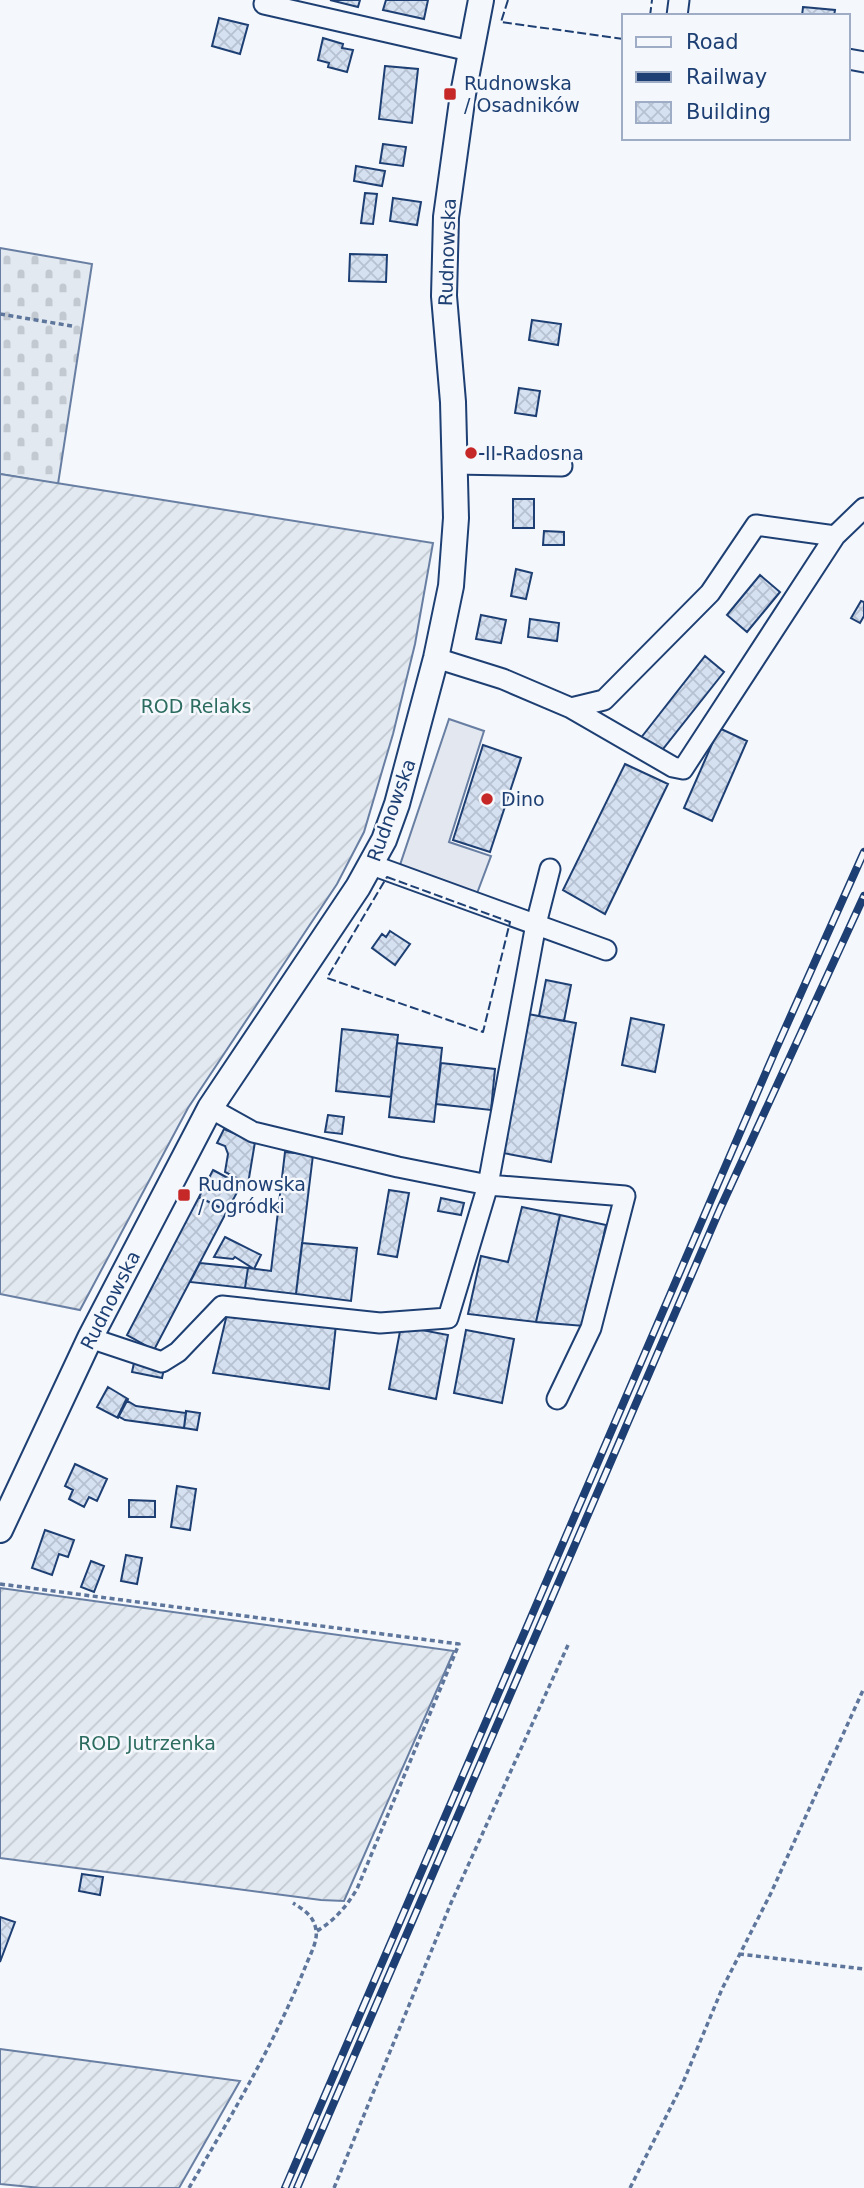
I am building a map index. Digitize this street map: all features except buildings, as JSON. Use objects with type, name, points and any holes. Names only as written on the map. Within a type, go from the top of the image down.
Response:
[{"type":"main road","name":"Rudnowska","points":[[0,1530],[90,1338],[211,1108],[372,864],[397,804],[436,658],[451,586],[456,530],[453,402],[444,296],[446,217],[470,51],[481,0]]},
{"type":"street","points":[[264,4],[470,51]]},
{"type":"street","points":[[454,464],[562,466]]},
{"type":"street","points":[[436,658],[502,679],[571,708],[673,767],[683,769],[835,536],[864,508]]},
{"type":"street","points":[[571,708],[604,700],[710,593],[756,525],[835,536]]},
{"type":"street","points":[[372,864],[606,950]]},
{"type":"street","points":[[90,1338],[162,1362],[178,1352],[222,1306],[380,1323],[448,1318],[488,1185],[536,924],[550,869]]},
{"type":"street","points":[[211,1108],[254,1132],[398,1167],[488,1185],[625,1196],[590,1328],[557,1399]]},
{"type":"path","points":[[0,314],[72,326]]},
{"type":"path","points":[[0,1584],[459,1643],[357,1889],[331,1922],[317,1931]]},
{"type":"path","points":[[334,2188],[451,1903],[568,1645]]},
{"type":"path","points":[[630,2188],[682,2085],[722,1989],[771,1893],[864,1688]]},
{"type":"path","points":[[189,2188],[238,2105],[298,1986],[316,1941],[317,1931],[308,1912],[293,1903]]},
{"type":"path","points":[[739,1954],[864,1969]]},
{"type":"green space","points":[[0,248],[92,264],[58,484],[0,474]]},
{"type":"green space","name":"ROD Relaks","points":[[0,474],[433,543],[415,644],[393,734],[364,832],[337,884],[188,1108],[80,1310],[0,1294]]},
{"type":"green space","name":"ROD Jutrzenka","points":[[0,1588],[454,1651],[344,1901],[0,1858]]},
{"type":"green space","points":[[0,2049],[240,2081],[179,2188],[41,2188],[0,2184]]},
{"type":"shaded area","points":[[449,719],[484,731],[449,842],[491,856],[476,896],[399,868]]},
{"type":"railway","points":[[285,2188],[776,1049],[864,852]]},
{"type":"railway","points":[[297,2188],[720,1209],[864,896]]},
{"type":"fence","points":[[508,0],[501,22],[622,39]]},
{"type":"fence","points":[[650,14],[652,0]]},
{"type":"fence","points":[[387,877],[510,922],[483,1032],[327,978],[387,877]]},
{"type":"place","name":"Rudnowska / Osadników","points":[[450,94]]},
{"type":"place","name":"II Radosna","points":[[471,453]]},
{"type":"place","name":"Dino","points":[[487,799]]},
{"type":"place","name":"Rudnowska / Ogródki","points":[[184,1195]]}]
